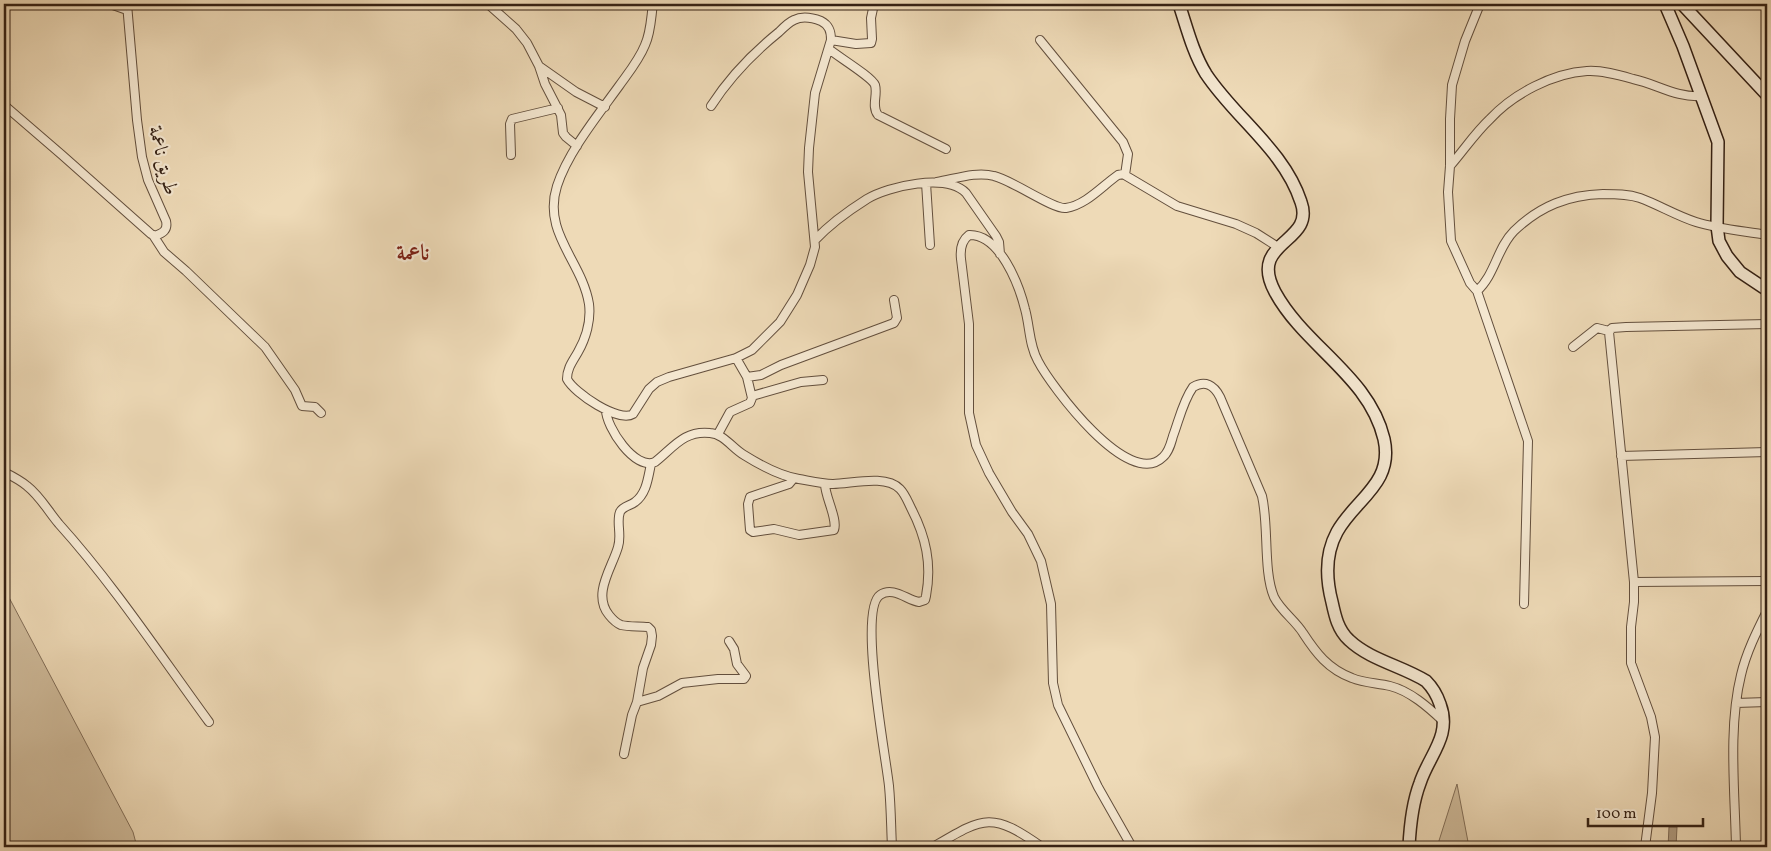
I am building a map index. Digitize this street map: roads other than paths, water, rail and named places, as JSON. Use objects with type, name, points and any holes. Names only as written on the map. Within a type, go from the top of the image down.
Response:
[{"type":"street","points":[[110,4],[127,7]]},
{"type":"street","points":[[488,4],[516,29],[527,43],[561,115],[563,133],[577,146]]},
{"type":"street","points":[[653,4],[645,46],[636,63],[577,146],[561,175],[553,210],[555,223],[583,284],[589,306],[588,325],[580,349],[568,371],[567,379],[569,383],[588,399],[606,410],[625,416],[633,414],[649,389],[656,382],[736,358],[757,346],[780,322],[803,284],[810,265],[815,240],[808,172],[809,148],[815,93],[831,40],[829,27],[824,23],[807,18],[794,20],[770,38],[727,83],[711,106]]},
{"type":"street","points":[[831,40],[856,44],[871,43],[871,18],[874,4]]},
{"type":"street","points":[[1179,4],[1195,53],[1207,76],[1271,150],[1289,176],[1301,202],[1304,213],[1300,228],[1278,247],[1270,258],[1268,268],[1269,279],[1276,294],[1294,320],[1350,377],[1369,402],[1379,422],[1386,446],[1386,460],[1381,477],[1342,525],[1334,538],[1330,552],[1328,585],[1337,622],[1344,636],[1357,647],[1426,682],[1437,696],[1445,722],[1442,737],[1425,769],[1417,790],[1411,816],[1409,847]]},
{"type":"street","points":[[1480,4],[1452,86],[1448,192],[1451,241],[1470,283],[1477,291],[1528,441],[1524,604]]},
{"type":"street","points":[[1665,4],[1717,136],[1719,148],[1717,226],[1719,241],[1732,264],[1746,277],[1767,290]]},
{"type":"street","points":[[1682,4],[1767,95]]},
{"type":"street","name":"طريق ناعمة","points":[[127,7],[142,157],[148,180],[167,225],[164,231],[153,235]]},
{"type":"street","points":[[1040,40],[1123,142],[1128,154],[1125,176]]},
{"type":"street","points":[[828,49],[873,80],[876,90],[874,107],[878,115],[946,149]]},
{"type":"street","points":[[539,66],[576,92],[605,107]]},
{"type":"street","points":[[1450,166],[1488,120],[1502,107],[1528,91],[1562,76],[1585,71],[1596,72],[1637,80],[1677,94],[1702,96]]},
{"type":"street","points":[[4,105],[153,235],[164,252],[265,348],[295,390],[302,406],[315,407],[321,413]]},
{"type":"street","points":[[511,155],[510,124],[512,119],[558,108]]},
{"type":"street","points":[[815,240],[836,220],[872,196],[908,185],[975,175],[993,175],[1005,179],[1047,202],[1064,208],[1088,198],[1118,175],[1125,176],[1177,206],[1236,224],[1256,233],[1278,247]]},
{"type":"street","points":[[937,182],[962,189],[966,193],[996,236],[999,242],[1000,254]]},
{"type":"street","points":[[926,183],[930,245]]},
{"type":"street","points":[[1477,291],[1486,281],[1502,246],[1515,230],[1542,209],[1566,199],[1590,194],[1627,194],[1692,220],[1767,235]]},
{"type":"street","points":[[1132,847],[1098,787],[1058,705],[1053,682],[1051,604],[1041,561],[1028,534],[1012,512],[989,473],[973,435],[969,413],[969,324],[960,250],[965,238],[969,235],[985,238],[1000,254],[1022,298],[1028,319],[1032,346],[1038,361],[1055,388],[1084,424],[1121,454],[1143,463],[1153,462],[1163,457],[1170,446],[1185,403],[1193,387],[1206,384],[1214,388],[1220,396],[1262,496],[1265,509],[1270,583],[1278,603],[1302,630],[1315,653],[1329,664],[1352,678],[1383,684],[1403,691],[1430,709],[1445,722]]},
{"type":"street","points":[[747,378],[762,375],[781,365],[894,323],[897,318],[894,300]]},
{"type":"street","points":[[1573,347],[1596,328],[1609,331],[1612,328],[1626,326],[1767,324]]},
{"type":"street","points":[[1609,331],[1634,582],[1631,627],[1632,663],[1651,717],[1655,737],[1652,794],[1644,847]]},
{"type":"street","points":[[718,434],[730,412],[750,403],[752,396],[747,378],[736,358]]},
{"type":"street","points":[[752,396],[801,382],[823,380]]},
{"type":"street","points":[[606,410],[608,420],[625,448],[639,460],[651,464]]},
{"type":"street","points":[[624,754],[643,668],[651,645],[651,630],[648,627],[629,626],[616,622],[603,604],[602,592],[620,542],[618,519],[620,513],[624,507],[632,504],[640,497],[648,481],[651,464],[676,442],[687,436],[698,433],[718,434],[744,455],[794,478],[825,484],[880,481],[894,485],[899,488],[920,526],[925,540],[929,568],[925,600],[919,602],[893,592],[882,593],[876,598],[872,618],[876,694],[889,786],[892,847]]},
{"type":"street","points":[[1621,456],[1767,452]]},
{"type":"street","points":[[4,472],[33,491],[81,548],[134,617],[209,722]]},
{"type":"street","points":[[794,478],[789,484],[750,497],[748,504],[750,530],[752,532],[774,529],[799,535],[834,530],[836,524],[825,494],[825,484]]},
{"type":"street","points":[[1634,582],[1767,581]]},
{"type":"street","points":[[1736,847],[1734,753],[1736,703],[1743,668],[1767,611]]},
{"type":"street","points":[[637,702],[658,696],[682,684],[718,679],[744,679],[746,676],[737,664],[734,649],[729,641]]},
{"type":"street","points":[[1736,703],[1767,702]]},
{"type":"street","points":[[932,847],[969,826],[988,822],[1006,825],[1042,847]]},
{"type":"district","name":"ناعمة","points":[[413,252]]}]
